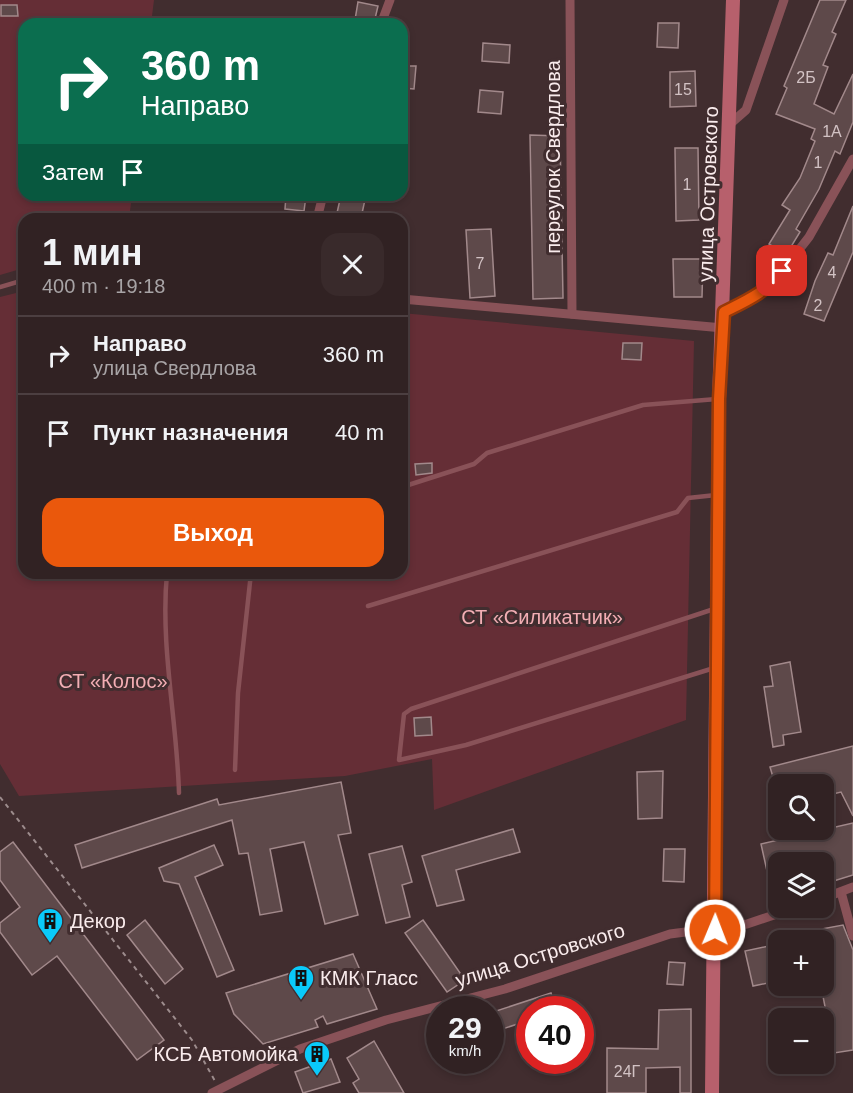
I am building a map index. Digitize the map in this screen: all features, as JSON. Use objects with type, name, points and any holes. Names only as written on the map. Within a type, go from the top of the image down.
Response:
[{"type":"street","points":[[383,18],[390,0]]},
{"type":"street","name":"переулок Свердлова","points":[[570,0],[572,314]]},
{"type":"street","name":"улица Островского","points":[[712,1093],[719,399],[724,312],[732,0]]},
{"type":"street","points":[[730,123],[746,111],[784,0]]},
{"type":"street","points":[[724,312],[752,299],[773,284],[809,237],[853,159]]},
{"type":"street","points":[[408,300],[723,327]]},
{"type":"street","points":[[834,894],[853,887]]},
{"type":"street","points":[[841,891],[853,936]]},
{"type":"street","points":[[715,930],[768,917]]},
{"type":"street","name":"улица Островского","points":[[216,1091],[300,1049],[386,1020],[505,989],[670,934],[715,930]]},
{"type":"lane","points":[[0,287],[18,282]]},
{"type":"lane","points":[[408,485],[474,464],[487,453],[643,405],[719,399]]},
{"type":"lane","points":[[368,606],[677,512],[688,498],[718,495]]},
{"type":"lane","points":[[167,579],[165,626],[178,743],[179,793]]},
{"type":"lane","points":[[235,770],[238,693],[250,579]]},
{"type":"lane","points":[[716,667],[466,745],[399,760],[404,714],[411,709],[717,608]]},
{"type":"path","points":[[0,797],[192,1040],[216,1091]]},
{"type":"green space","points":[[0,0],[154,0],[152,18],[18,18],[18,201],[131,201],[130,213],[18,213],[18,270],[0,275]]},
{"type":"green space","name":"СТ «Силикатчик»","points":[[18,292],[18,579],[408,579],[408,314],[694,341],[686,720],[434,810],[432,759],[345,776],[19,796],[0,764],[0,297]]},
{"type":"building","points":[[820,0],[846,0],[832,32],[836,34],[823,65],[828,67],[814,104],[834,114],[853,74],[853,122],[840,154],[835,151],[819,189],[796,229],[800,232],[786,255],[769,244],[790,210],[782,205],[800,178],[815,141],[811,139],[815,129],[776,114],[787,88],[784,86]]},
{"type":"building","points":[[358,2],[378,6],[375,18],[355,18]]},
{"type":"building","points":[[1,5],[17,5],[18,16],[1,16]]},
{"type":"building","points":[[658,23],[679,23],[678,48],[657,47]]},
{"type":"building","points":[[483,43],[510,45],[509,63],[482,61]]},
{"type":"building","points":[[408,66],[416,66],[414,89],[408,88]]},
{"type":"building","points":[[695,71],[696,106],[670,107],[670,72]]},
{"type":"building","points":[[480,90],[503,92],[501,114],[478,112]]},
{"type":"building","points":[[530,135],[560,136],[563,298],[533,299]]},
{"type":"building","points":[[675,148],[698,148],[699,220],[676,221]]},
{"type":"building","points":[[286,201],[305,201],[304,211],[285,209]]},
{"type":"building","points":[[340,201],[365,201],[362,213],[337,213]]},
{"type":"building","points":[[853,206],[853,252],[824,321],[804,314],[815,281],[828,253],[833,255]]},
{"type":"building","points":[[491,229],[495,296],[470,298],[466,230]]},
{"type":"building","points":[[673,259],[703,259],[702,297],[674,297]]},
{"type":"building","points":[[623,343],[642,343],[641,360],[622,359]]},
{"type":"building","points":[[432,463],[432,473],[416,475],[415,464]]},
{"type":"building","points":[[790,662],[801,732],[783,735],[784,745],[773,747],[764,687],[773,686],[770,666]]},
{"type":"building","points":[[431,717],[432,735],[415,736],[414,718]]},
{"type":"building","points":[[853,746],[853,816],[841,792],[834,794],[834,774],[772,774],[770,767]]},
{"type":"building","points":[[663,771],[662,818],[638,819],[637,772]]},
{"type":"building","points":[[341,782],[351,833],[338,835],[358,915],[325,924],[304,842],[270,849],[282,911],[260,915],[248,853],[239,854],[232,820],[82,868],[75,845],[217,799],[219,805]]},
{"type":"building","points":[[853,823],[853,875],[834,881],[834,852],[768,852],[767,871],[761,844],[779,840],[834,840],[834,827]]},
{"type":"building","points":[[513,829],[520,852],[456,870],[464,900],[437,906],[422,856]]},
{"type":"building","name":"Декор","points":[[13,842],[164,1040],[137,1060],[57,956],[32,975],[0,932],[0,923],[20,907],[0,880],[0,852]]},
{"type":"building","points":[[214,845],[223,865],[195,877],[234,970],[217,977],[179,884],[164,881],[159,868]]},
{"type":"building","points":[[402,846],[412,882],[402,885],[410,917],[386,923],[369,854]]},
{"type":"building","points":[[664,849],[685,849],[684,882],[663,881]]},
{"type":"building","points":[[145,920],[183,969],[165,984],[127,935]]},
{"type":"building","points":[[423,920],[465,980],[447,992],[405,933]]},
{"type":"building","points":[[843,925],[853,950],[853,1050],[834,1053],[834,1008],[825,1008],[823,996],[834,996],[834,930],[816,930]]},
{"type":"building","points":[[768,946],[768,983],[753,986],[745,951]]},
{"type":"building","name":"КМК Гласс","points":[[353,954],[377,1009],[327,1024],[323,1016],[315,1020],[318,1027],[263,1044],[234,1014],[226,993]]},
{"type":"building","points":[[669,962],[685,963],[683,985],[667,984]]},
{"type":"building","points":[[516,1004],[516,1025],[504,1028],[504,1008]]},
{"type":"building","points":[[691,1009],[691,1093],[680,1093],[680,1067],[646,1068],[646,1093],[607,1093],[607,1048],[658,1049],[659,1010]]},
{"type":"building","points":[[374,1041],[404,1093],[359,1093],[353,1083],[359,1079],[347,1058]]},
{"type":"building","name":"КСБ Автомойка","points":[[331,1059],[340,1082],[303,1093],[295,1072]]},
{"type":"place","name":"Декор","points":[[50,944]]},
{"type":"place","name":"КМК Гласс","points":[[301,1001]]},
{"type":"place","name":"КСБ Автомойка","points":[[317,1077]]},
{"type":"route","points":[[715,930],[719,399],[724,312],[752,299],[773,284],[782,271]]},
{"type":"park label","name":"СТ «Колос»","points":[[113,681]]}]
